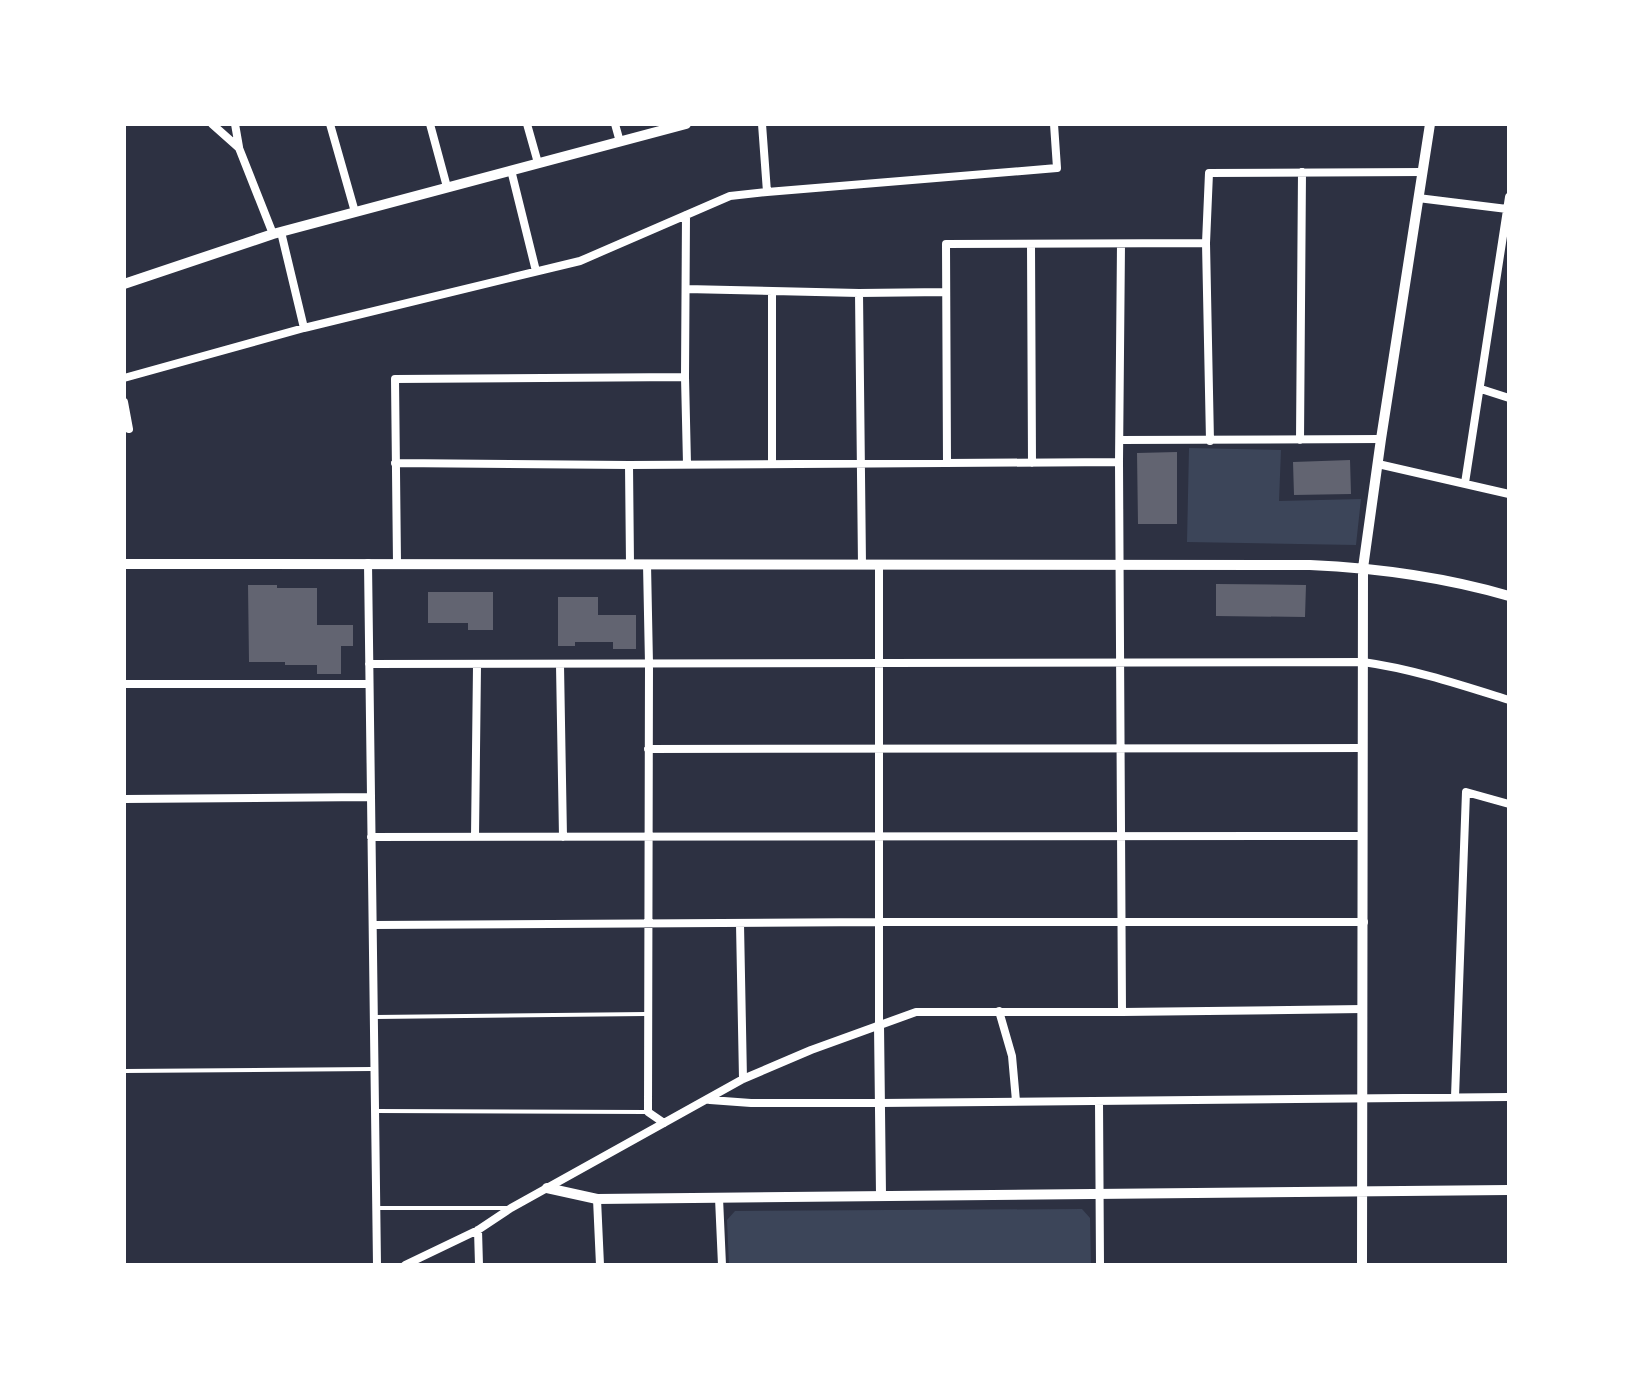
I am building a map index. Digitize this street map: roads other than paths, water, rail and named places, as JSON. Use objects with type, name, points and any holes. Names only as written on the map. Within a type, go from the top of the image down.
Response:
[{"type":"street","points":[[212,124],[239,148]]},
{"type":"street","points":[[235,124],[239,148],[277,233],[304,328]]},
{"type":"street","points":[[330,124],[355,212]]},
{"type":"street","points":[[430,124],[447,187]]},
{"type":"street","points":[[527,124],[538,163]]},
{"type":"street","points":[[615,124],[620,142]]},
{"type":"street","points":[[124,284],[277,233],[686,124]]},
{"type":"street","points":[[762,124],[767,192]]},
{"type":"street","points":[[124,378],[304,328],[580,261],[730,196],[1057,168],[1054,124]]},
{"type":"street","points":[[1362,1265],[1363,568],[1430,124]]},
{"type":"street","points":[[511,170],[536,271]]},
{"type":"street","points":[[1300,440],[1302,172]]},
{"type":"street","points":[[1210,441],[1206,243],[1209,173],[1423,172]]},
{"type":"street","points":[[1465,483],[1509,197]]},
{"type":"street","points":[[1418,198],[1507,209]]},
{"type":"street","points":[[686,215],[687,464]]},
{"type":"street","points":[[947,463],[946,244],[1206,243]]},
{"type":"street","points":[[1031,244],[1032,463]]},
{"type":"street","points":[[1121,244],[1122,1012]]},
{"type":"street","points":[[686,289],[946,292]]},
{"type":"street","points":[[772,292],[772,464]]},
{"type":"street","points":[[859,293],[862,565]]},
{"type":"street","points":[[397,563],[395,379],[685,377]]},
{"type":"street","points":[[1481,389],[1509,398]]},
{"type":"street","points":[[124,402],[129,429]]},
{"type":"street","points":[[1120,440],[1381,439]]},
{"type":"street","points":[[395,463],[1119,462]]},
{"type":"street","points":[[1378,464],[1509,494]]},
{"type":"street","points":[[629,465],[630,564]]},
{"type":"street","points":[[368,563],[377,1265]]},
{"type":"street","points":[[124,564],[1310,565],[1425,576],[1509,596]]},
{"type":"street","points":[[647,564],[648,1112],[664,1123]]},
{"type":"street","points":[[879,565],[881,1195]]},
{"type":"street","points":[[369,664],[1363,662],[1440,678],[1509,700]]},
{"type":"street","points":[[560,665],[563,837]]},
{"type":"street","points":[[475,837],[477,666]]},
{"type":"street","points":[[124,684],[369,684]]},
{"type":"street","points":[[648,749],[1363,748]]},
{"type":"street","points":[[1455,1097],[1466,792],[1509,804]]},
{"type":"street","points":[[124,799],[371,797]]},
{"type":"street","points":[[371,837],[1363,836]]},
{"type":"street","points":[[373,925],[1364,922]]},
{"type":"street","points":[[740,924],[743,1079]]},
{"type":"street","points":[[405,1265],[478,1230],[511,1208],[743,1079],[811,1050],[916,1012],[1363,1009]]},
{"type":"street","points":[[999,1011],[1012,1056],[1016,1101]]},
{"type":"street","points":[[708,1100],[880,1103],[1509,1097]]},
{"type":"street","points":[[1099,1101],[1100,1265]]},
{"type":"street","points":[[547,1188],[597,1199],[1509,1190]]},
{"type":"street","points":[[719,1198],[722,1265]]},
{"type":"street","points":[[597,1199],[600,1265]]},
{"type":"street","points":[[478,1230],[479,1265]]},
{"type":"lane","points":[[374,1017],[649,1014]]},
{"type":"lane","points":[[124,1071],[375,1069]]},
{"type":"lane","points":[[375,1111],[648,1112]]},
{"type":"lane","points":[[377,1208],[511,1208]]}]
